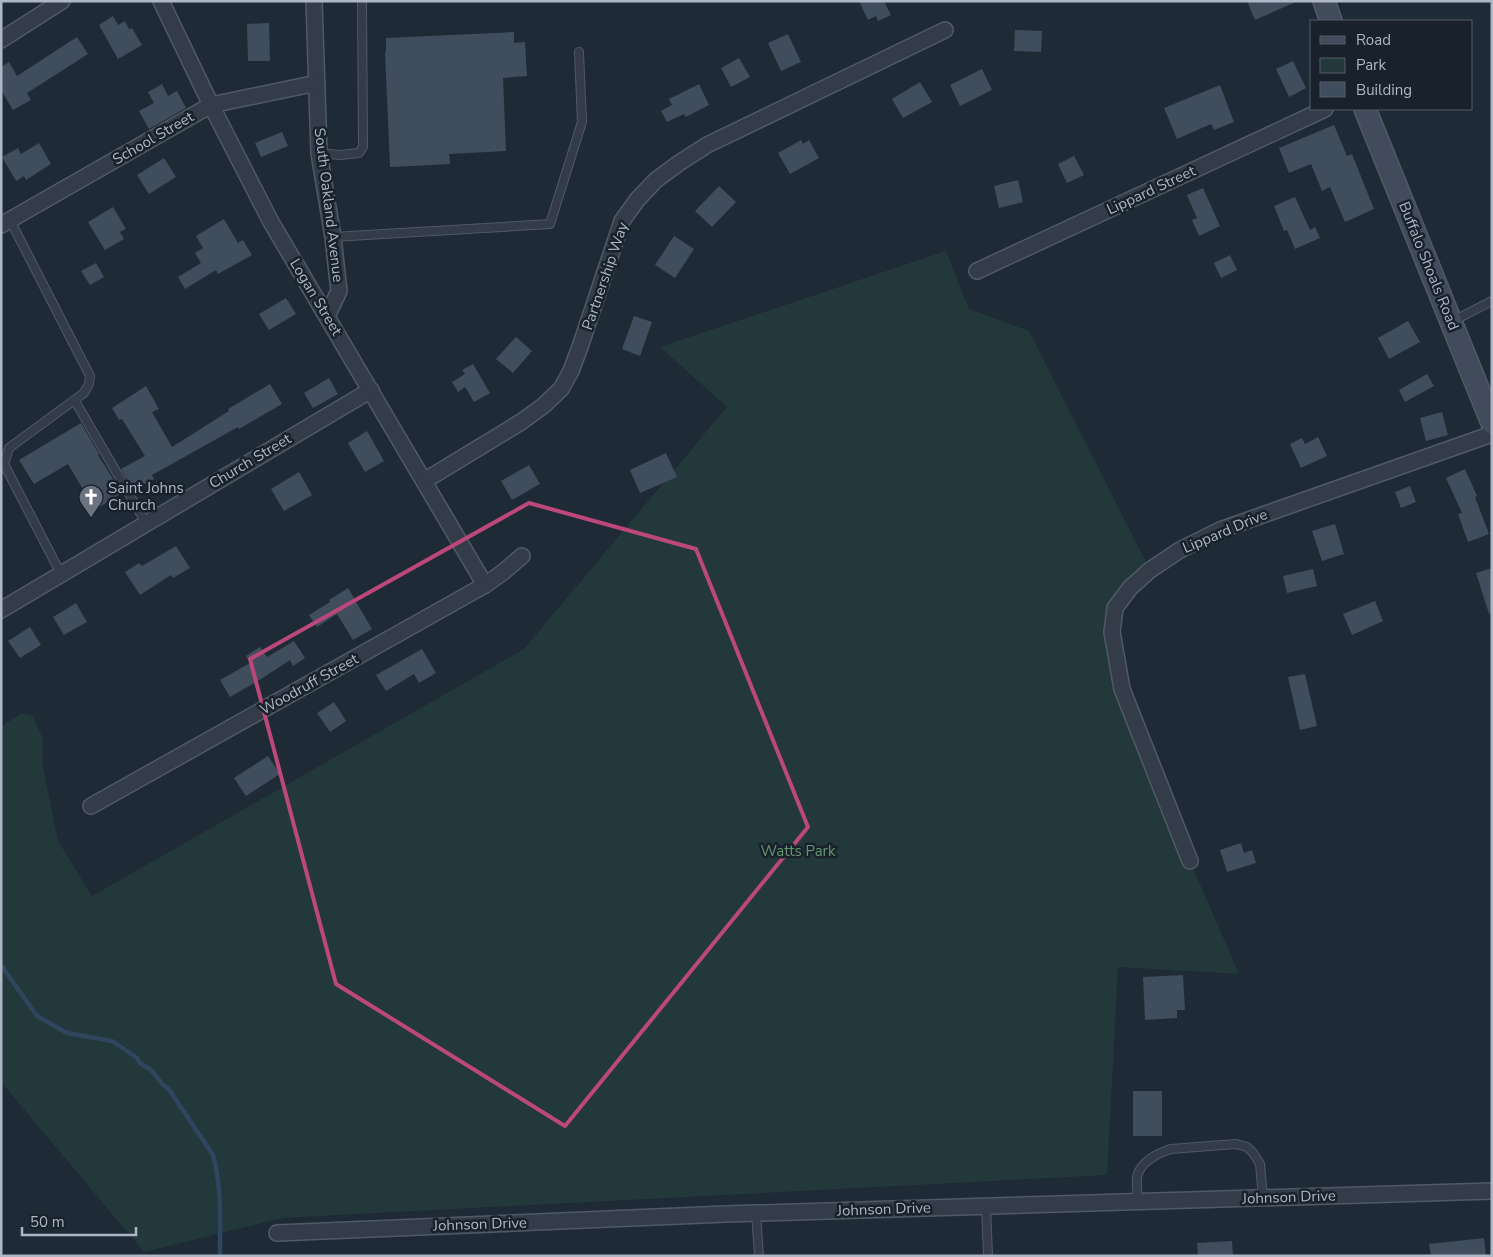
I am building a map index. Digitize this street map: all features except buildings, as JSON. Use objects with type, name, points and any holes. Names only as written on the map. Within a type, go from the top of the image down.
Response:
[{"type":"street","points":[[1,40],[62,1]]},
{"type":"street","name":"Logan Street","points":[[161,1],[211,106],[272,222],[485,585]]},
{"type":"street","name":"South Oakland Avenue","points":[[314,1],[320,153],[339,291],[327,316]]},
{"type":"street","points":[[1324,1],[1331,20]]},
{"type":"street","name":"Partnership Way","points":[[424,481],[521,422],[543,406],[561,388],[571,371],[581,344],[622,221],[636,200],[656,180],[707,145],[946,30]]},
{"type":"street","name":"School Street","points":[[6,223],[211,106],[317,83]]},
{"type":"street","name":"Lippard Street","points":[[977,272],[1323,110]]},
{"type":"street","name":"Buffalo Shoals Road","points":[[1366,110],[1492,423]]},
{"type":"street","name":"Church Street","points":[[1,610],[370,390]]},
{"type":"street","name":"Lippard Drive","points":[[1190,861],[1122,689],[1112,632],[1116,608],[1130,588],[1150,570],[1180,550],[1220,530],[1492,434]]},
{"type":"street","name":"Woodruff Street","points":[[91,806],[485,585],[522,556]]},
{"type":"street","name":"Johnson Drive","points":[[277,1233],[756,1213],[1492,1191]]},
{"type":"lane","points":[[320,153],[340,155],[359,153],[363,147],[362,1]]},
{"type":"lane","points":[[333,238],[550,224],[582,122],[579,52]]},
{"type":"lane","points":[[6,223],[90,376],[89,384],[84,393],[9,448],[4,464],[61,574]]},
{"type":"lane","points":[[1451,322],[1492,302]]},
{"type":"lane","points":[[75,401],[146,523]]},
{"type":"lane","points":[[1138,1202],[1138,1176],[1140,1169],[1148,1160],[1161,1152],[1171,1149],[1236,1144],[1247,1147],[1260,1164],[1263,1198]]},
{"type":"lane","points":[[986,1206],[988,1256]]},
{"type":"lane","points":[[756,1213],[759,1256]]},
{"type":"highlighted area","points":[[529,503],[696,549],[808,827],[565,1126],[336,984],[250,659]]},
{"type":"green space","name":"Watts Park","points":[[946,251],[969,309],[1029,331],[1150,570],[1115,608],[1115,654],[1190,861],[1239,974],[1118,967],[1107,1175],[282,1218],[144,1252],[1,1082],[1,727],[21,713],[33,716],[43,739],[42,762],[58,841],[92,896],[524,649],[727,407],[660,347]]},
{"type":"waterway","points":[[1,965],[37,1016],[67,1033],[112,1041],[137,1058],[140,1063],[151,1070],[163,1085],[168,1088],[213,1155],[219,1192],[220,1256]]},
{"type":"place","name":"Saint Johns Church","points":[[91,518]]}]
